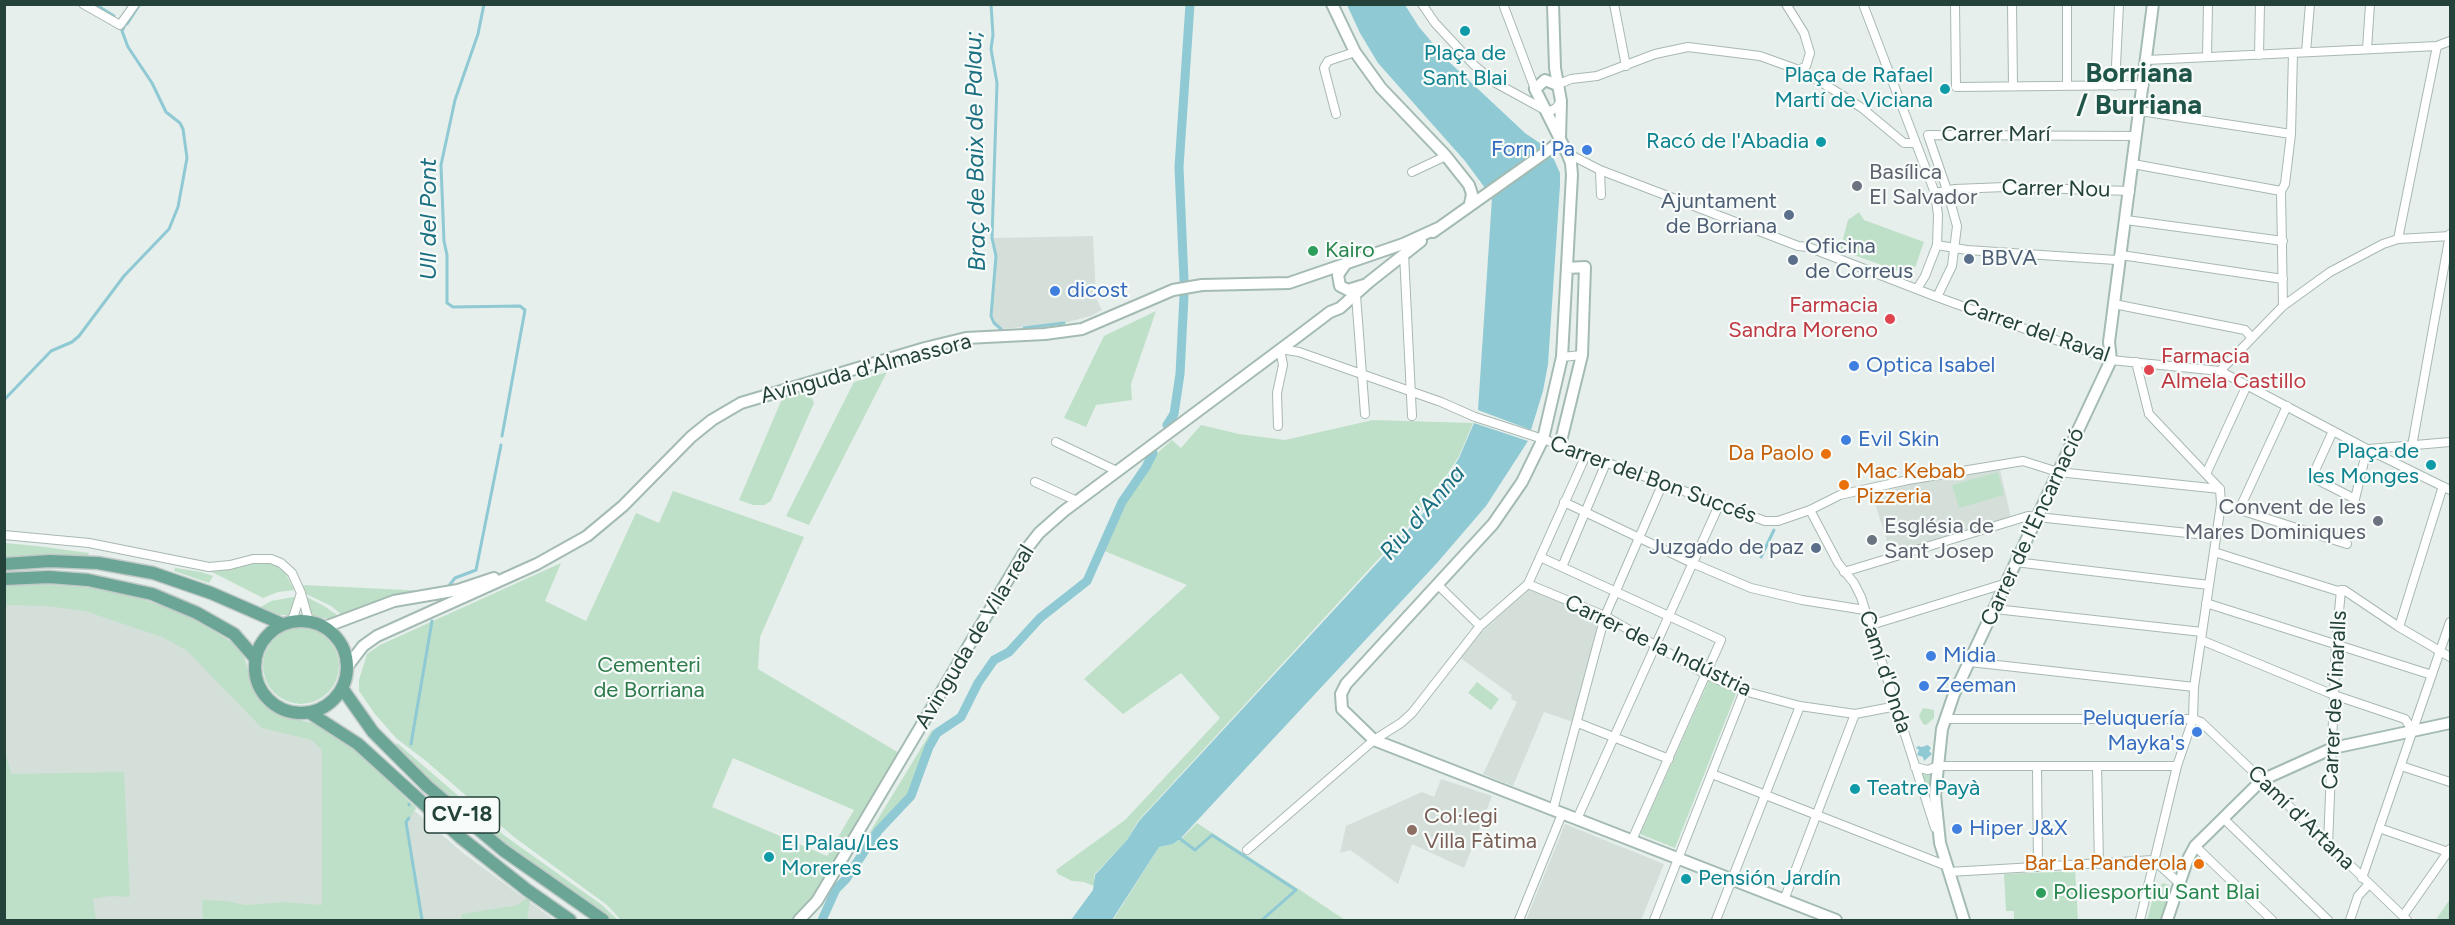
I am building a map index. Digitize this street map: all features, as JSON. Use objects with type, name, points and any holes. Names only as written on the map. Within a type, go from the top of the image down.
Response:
[{"type":"main road","points":[[4,564],[50,561],[98,563],[153,573],[287,623],[309,621],[325,627],[341,644],[347,667],[342,688],[329,704],[310,713]]},
{"type":"main road","points":[[4,579],[50,577],[88,580],[152,594],[234,634],[255,658],[264,638],[287,623]]},
{"type":"main road","name":"CV-18","points":[[255,658],[257,682],[262,694],[271,703],[289,712],[310,713],[352,739],[460,837],[570,921]]},
{"type":"main road","name":"CV-18","points":[[342,688],[373,732],[427,786],[503,850],[603,921]]},
{"type":"street","points":[[84,4],[120,24],[135,4]]},
{"type":"street","points":[[1332,4],[1355,52],[1381,88],[1446,156],[1469,185],[1472,194],[1470,204]]},
{"type":"street","points":[[1422,4],[1442,31],[1493,82],[1545,110],[1551,111],[1561,101]]},
{"type":"street","points":[[1503,4],[1535,89],[1571,163],[1562,357],[1543,439],[1522,482],[1493,524],[1346,684],[1341,701],[1347,716],[1374,740],[1678,857],[1836,921]]},
{"type":"street","points":[[1553,4],[1557,85],[1561,101],[1560,142]]},
{"type":"street","points":[[1614,4],[1626,66]]},
{"type":"street","points":[[1786,4],[1804,33],[1810,53],[1806,66],[1799,70]]},
{"type":"street","points":[[1863,4],[1935,192],[1938,214],[1937,245],[1925,276],[1917,289]]},
{"type":"street","points":[[1955,4],[1956,87],[2144,85]]},
{"type":"street","points":[[2012,4],[2013,86]]},
{"type":"street","points":[[2067,4],[2067,86]]},
{"type":"street","points":[[2115,86],[2119,4]]},
{"type":"street","points":[[2111,360],[2109,342],[2153,4]]},
{"type":"street","points":[[2207,57],[2208,4]]},
{"type":"street","points":[[2259,55],[2260,4]]},
{"type":"street","points":[[2306,52],[2310,4]]},
{"type":"street","points":[[2367,49],[2370,4]]},
{"type":"street","points":[[2147,60],[2437,46],[2451,41]]},
{"type":"street","points":[[2398,239],[2437,46]]},
{"type":"street","points":[[1535,89],[1545,80],[1557,85],[1571,79],[1598,76],[1655,54],[1688,48],[1760,56],[1799,70],[1862,108],[1904,143],[1916,143],[1928,135],[1957,226],[1952,266],[1937,297]]},
{"type":"street","points":[[1336,114],[1324,68],[1328,62],[1355,52]]},
{"type":"street","points":[[2283,306],[2282,191],[2285,184],[2291,134],[2293,53]]},
{"type":"street","points":[[2140,111],[2291,134]]},
{"type":"street","name":"Carrer Marí","points":[[1928,135],[2136,136]]},
{"type":"street","points":[[1412,416],[1404,249],[1438,228],[1560,142]]},
{"type":"street","name":"Carrer del Raval","points":[[1567,153],[1600,170],[1798,246],[1814,249],[1937,297],[2111,360],[2220,371],[2367,449]]},
{"type":"street","points":[[1412,172],[1446,156]]},
{"type":"street","points":[[2133,164],[2282,191]]},
{"type":"street","points":[[1600,170],[1601,195]]},
{"type":"street","name":"Carrer Nou","points":[[1935,192],[2005,187],[2130,191]]},
{"type":"street","points":[[2126,220],[2283,241]]},
{"type":"street","points":[[2220,371],[2283,306],[2330,272],[2383,244],[2398,239],[2450,235],[2412,446]]},
{"type":"street","points":[[1937,245],[1967,250],[2116,260],[2121,255]]},
{"type":"street","name":"Avinguda d'Almassora","points":[[347,667],[363,646],[377,636],[537,564],[587,536],[623,506],[691,437],[712,420],[741,403],[966,338],[1045,334],[1082,329],[1173,290],[1202,285],[1289,283],[1314,276],[1347,262],[1404,249]]},
{"type":"street","name":"Avinguda de Vila-real","points":[[799,921],[817,901],[1025,551],[1039,533],[1077,501],[1280,349],[1330,312],[1340,308],[1404,249]]},
{"type":"street","points":[[2121,255],[2283,279]]},
{"type":"street","points":[[1314,276],[1325,276],[1348,290],[1368,283],[1373,273],[1372,267],[1362,258]]},
{"type":"street","name":"Avinguda de Vila-real","points":[[1330,312],[1339,299],[1338,275],[1347,262]]},
{"type":"street","points":[[1560,446],[1582,355],[1585,267],[1567,268]]},
{"type":"street","points":[[1356,295],[1365,414]]},
{"type":"street","points":[[2114,304],[2245,330],[2252,338]]},
{"type":"street","points":[[1297,337],[1299,352]]},
{"type":"street","points":[[1278,426],[1277,393],[1283,365],[1280,349]]},
{"type":"street","name":"Carrer del Bon Succés","points":[[1280,349],[1299,352],[1362,374],[1765,521],[1778,521],[1810,510],[1840,495],[1895,482],[2023,461],[2058,472],[2220,489]]},
{"type":"street","points":[[1562,357],[1582,355]]},
{"type":"street","name":"Carrer de l'Encarnació","points":[[1945,719],[1954,694],[1971,662],[2015,562],[2111,360]]},
{"type":"street","points":[[2136,362],[2149,414],[2220,489],[2221,504],[2194,687],[2193,719],[2177,765],[2140,921]]},
{"type":"street","points":[[2206,474],[2247,385]]},
{"type":"street","points":[[2239,510],[2287,406]]},
{"type":"street","points":[[2333,431],[2312,477],[2355,499],[2367,449]]},
{"type":"street","points":[[1056,442],[1117,471]]},
{"type":"street","points":[[2367,449],[2451,442]]},
{"type":"street","points":[[2367,449],[2447,488],[2399,627]]},
{"type":"street","points":[[1247,850],[1374,740],[1412,713],[1480,626],[1528,584],[1586,455]]},
{"type":"street","points":[[1562,567],[1606,463]]},
{"type":"street","points":[[1035,482],[1077,501]]},
{"type":"street","points":[[1519,921],[1558,812],[1605,616],[1662,485]]},
{"type":"street","points":[[1564,502],[1692,563],[1751,588],[1802,600],[1865,610]]},
{"type":"street","points":[[2221,504],[2347,544]]},
{"type":"street","points":[[1577,819],[1719,505]]},
{"type":"street","name":"Camí d'Onda","points":[[1810,510],[1844,572],[1854,583],[1871,625],[1964,921]]},
{"type":"street","points":[[1844,572],[2028,516],[2216,536]]},
{"type":"street","points":[[4,535],[89,543],[209,567],[253,559],[271,559],[281,562],[292,573],[301,593],[309,621]]},
{"type":"street","points":[[2214,552],[2344,590],[2440,653],[2451,657]]},
{"type":"street","points":[[1540,557],[1721,640],[1632,840]]},
{"type":"street","points":[[2015,562],[2209,585]]},
{"type":"street","name":"Avinguda d'Almassora","points":[[325,627],[394,601],[458,590],[537,564]]},
{"type":"street","points":[[1871,625],[2007,583]]},
{"type":"street","name":"Carrer de la Indústria","points":[[1528,584],[1605,616],[1705,674],[1744,691],[1800,706],[1856,714],[1896,706]]},
{"type":"street","points":[[1437,585],[1480,626]]},
{"type":"street","name":"Carrer de Vinaralls","points":[[2328,845],[2336,644],[2341,590]]},
{"type":"street","points":[[287,623],[301,593]]},
{"type":"street","points":[[2206,603],[2432,675]]},
{"type":"street","points":[[1995,609],[2201,636],[2334,695],[2405,719],[2413,731]]},
{"type":"street","points":[[2362,878],[2451,622]]},
{"type":"street","points":[[1971,662],[2194,687]]},
{"type":"street","points":[[1654,921],[1744,691]]},
{"type":"street","points":[[1716,921],[1800,706]]},
{"type":"street","points":[[1784,900],[1856,714]]},
{"type":"street","points":[[1945,719],[2193,719]]},
{"type":"street","name":"Camí d'Onda","points":[[1940,843],[1935,795],[1940,739],[1945,719]]},
{"type":"street","name":"Camí d'Artana","points":[[2193,719],[2201,722],[2405,918]]},
{"type":"street","points":[[1578,723],[1669,759]]},
{"type":"street","points":[[2167,921],[2187,861],[2195,846],[2262,780],[2333,748],[2451,723]]},
{"type":"street","points":[[1915,768],[1928,770],[1938,766],[2177,765]]},
{"type":"street","points":[[2097,766],[2099,864]]},
{"type":"street","points":[[2401,766],[2451,782]]},
{"type":"street","points":[[2037,767],[2038,867]]},
{"type":"street","points":[[1712,774],[1948,869],[2038,867],[2154,860],[2179,883]]},
{"type":"street","points":[[2223,818],[2328,921]]},
{"type":"street","points":[[2379,828],[2450,850],[2405,918]]},
{"type":"street","points":[[2195,846],[2272,921]]},
{"type":"street","points":[[2350,921],[2358,896],[2369,885]]},
{"type":"street","name":"Avinguda de Vila-real","points":[[811,921],[817,901]]},
{"type":"shaded area","points":[[1093,236],[1096,298],[1102,310],[1091,316],[1064,323],[1001,329],[996,326],[991,316],[996,256],[992,238]]},
{"type":"shaded area","points":[[2000,469],[2011,518],[1891,554],[1872,494],[1943,477]]},
{"type":"shaded area","points":[[4,589],[133,598],[249,686],[259,704],[274,716],[344,744],[463,853],[554,920],[5,920]]},
{"type":"shaded area","points":[[1530,589],[1601,618],[1573,722],[1544,712],[1513,786],[1483,774],[1517,702],[1511,699],[1512,695],[1459,657],[1479,634]]},
{"type":"shaded area","name":"Col·legi Villa Fàtima","points":[[1441,779],[1492,796],[1464,868],[1412,844],[1398,884],[1350,850],[1340,853],[1346,826],[1422,792],[1434,797]]},
{"type":"shaded area","points":[[1565,824],[1664,864],[1641,920],[1526,920]]},
{"type":"green space","points":[[1859,212],[1864,220],[1924,242],[1912,276],[1840,250],[1848,220]]},
{"type":"green space","points":[[1156,311],[1131,384],[1132,400],[1096,405],[1086,427],[1064,418],[1104,336]]},
{"type":"green space","points":[[887,372],[809,525],[786,516],[854,382]]},
{"type":"green space","points":[[804,388],[809,392],[814,403],[771,501],[764,505],[753,505],[739,500],[784,394]]},
{"type":"green space","points":[[1373,420],[1473,423],[1459,456],[1427,506],[1138,821],[1127,840],[1094,875],[1094,886],[1072,881],[1058,874],[1056,870],[1125,820],[1220,718],[1181,673],[1123,714],[1084,679],[1187,585],[1102,550],[1128,492],[1153,457],[1172,440],[1181,448],[1201,425],[1239,434],[1285,440]]},
{"type":"green space","points":[[1998,472],[2004,495],[1959,508],[1952,485]]},
{"type":"green space","name":"Cementeri de Borriana","points":[[673,491],[804,537],[760,637],[758,669],[899,753],[817,893],[796,920],[620,919],[607,905],[514,837],[396,738],[359,691],[359,680],[367,654],[380,645],[561,563],[545,601],[586,621],[636,513],[659,523]],"holes":[[[733,758],[854,810],[827,856],[712,807]]]},
{"type":"green space","points":[[5,543],[89,553],[88,556],[51,555],[5,558]]},
{"type":"green space","points":[[253,562],[268,562],[277,565],[286,574],[294,590],[278,592],[263,598],[210,571]]},
{"type":"green space","points":[[175,568],[213,576],[209,583],[174,571]]},
{"type":"green space","points":[[41,584],[96,588],[136,597],[185,614],[237,645],[245,659],[252,686],[263,703],[282,716],[317,724],[339,738],[357,751],[416,808],[407,823],[424,920],[203,920],[202,900],[246,905],[285,902],[322,905],[322,750],[312,740],[262,728],[186,650],[162,637],[85,611],[47,606],[5,605],[5,586]]},
{"type":"green space","points":[[299,584],[427,591],[346,618],[331,606],[302,592]]},
{"type":"green space","points":[[303,595],[324,606],[343,619],[311,616]]},
{"type":"green space","points":[[299,596],[293,615],[273,615],[257,609],[271,601]]},
{"type":"green space","points":[[301,628],[315,631],[328,639],[336,652],[339,666],[336,680],[328,693],[315,701],[301,704],[287,701],[274,693],[266,680],[263,666],[266,652],[274,639],[287,631]]},
{"type":"green space","points":[[1710,678],[1737,691],[1675,848],[1640,834]]},
{"type":"green space","points":[[1477,682],[1499,699],[1491,710],[1468,693]]},
{"type":"green space","points":[[1923,708],[1934,710],[1934,718],[1926,725],[1919,716]]},
{"type":"green space","points":[[932,730],[937,733],[928,747],[911,796],[878,831],[845,879],[836,888]]},
{"type":"green space","points":[[397,743],[505,836],[602,905],[618,920],[612,920],[550,878],[485,828],[423,774],[395,746]]},
{"type":"green space","points":[[4,747],[11,774],[124,772],[130,897],[110,896],[93,899],[96,920],[5,920]]},
{"type":"green space","points":[[1920,771],[1932,772],[1931,806]]},
{"type":"green space","points":[[1197,823],[1345,920],[1113,920],[1159,847],[1173,844],[1181,839]]},
{"type":"green space","name":"Poliesportiu Sant Blai","points":[[2075,871],[2078,920],[2014,920],[2014,911],[2006,911],[2004,874]]},
{"type":"green space","points":[[2163,883],[2169,885],[2172,892],[2162,920],[2147,920],[2155,890]]},
{"type":"green space","points":[[526,898],[530,900],[527,920],[461,920],[462,914],[518,905]]},
{"type":"green space","points":[[2450,899],[2450,920],[2437,918]]},
{"type":"water","points":[[1347,5],[1405,5],[1419,27],[1447,60],[1525,133],[1544,146],[1485,188],[1465,161],[1378,63]]},
{"type":"water","points":[[1552,155],[1560,173],[1560,185],[1548,364],[1543,391],[1531,430],[1478,410],[1492,198]]},
{"type":"water","points":[[1474,423],[1528,441],[1486,506],[1437,563],[1180,839],[1173,844],[1159,847],[1112,920],[1071,920],[1093,890],[1095,875],[1127,840],[1139,821],[1429,507],[1459,458]]},
{"type":"water","points":[[1928,745],[1932,754],[1924,761],[1923,757],[1917,755],[1919,750],[1916,748]]},
{"type":"waterway","points":[[95,4],[114,16]]},
{"type":"waterway","points":[[127,24],[140,4]]},
{"type":"waterway","name":"Ull del Pont","points":[[484,4],[478,34],[455,100],[441,165],[444,241],[447,255],[447,303],[453,307],[520,306],[525,310],[502,436]]},
{"type":"waterway","name":"Braç de Baix de Palau;","points":[[991,4],[993,35],[991,49],[997,83],[992,238],[996,256],[991,316],[994,323],[1001,329]]},
{"type":"waterway","points":[[1184,280],[1179,167],[1190,4]]},
{"type":"waterway","points":[[4,400],[51,351],[72,342],[79,336],[124,276],[169,229],[178,207],[187,158],[183,129],[180,123],[166,112],[152,83],[128,47],[122,31],[126,23]]},
{"type":"waterway","points":[[1167,425],[1174,414],[1180,374],[1184,296]]},
{"type":"waterway","points":[[1024,328],[1064,323]]},
{"type":"waterway","name":"Ull del Pont","points":[[448,587],[455,578],[476,570],[501,445]]},
{"type":"waterway","points":[[822,920],[836,889],[846,879],[878,831],[911,796],[929,747],[937,733],[961,717],[978,683],[994,660],[1009,652],[1040,618],[1087,581],[1122,502],[1153,453]]},
{"type":"waterway","points":[[1761,557],[1774,530]]},
{"type":"waterway","name":"Ull del Pont","points":[[411,744],[432,621]]},
{"type":"waterway","name":"Ull del Pont","points":[[409,818],[406,822],[422,920]]},
{"type":"waterway","points":[[1180,835],[1179,838],[1195,850],[1212,835],[1296,890],[1262,920]]},
{"type":"place","name":"Plaça de Sant Blai","points":[[1465,31]]},
{"type":"place","name":"Plaça de Rafael Martí de Viciana","points":[[1945,89]]},
{"type":"place","name":"Racó de l'Abadia","points":[[1821,142]]},
{"type":"place","name":"Forn i Pa","points":[[1587,150]]},
{"type":"place","name":"Basílica El Salvador","points":[[1857,186]]},
{"type":"place","name":"Ajuntament de Borriana","points":[[1789,215]]},
{"type":"place","name":"Kairo","points":[[1313,251]]},
{"type":"place","name":"BBVA","points":[[1969,259]]},
{"type":"place","name":"Oficina de Correus","points":[[1793,260]]},
{"type":"place","name":"dicost","points":[[1055,291]]},
{"type":"place","name":"Farmacia Sandra Moreno","points":[[1890,319]]},
{"type":"place","name":"Optica Isabel","points":[[1854,366]]},
{"type":"place","name":"Farmacia Almela Castillo","points":[[2149,370]]},
{"type":"place","name":"Evil Skin","points":[[1846,440]]},
{"type":"place","name":"Da Paolo","points":[[1826,454]]},
{"type":"place","name":"Plaça de les Monges","points":[[2431,465]]},
{"type":"place","name":"Mac Kebab Pizzeria","points":[[1844,485]]},
{"type":"place","name":"Convent de les Mares Dominiques","points":[[2378,521]]},
{"type":"place","name":"Església de Sant Josep","points":[[1872,540]]},
{"type":"place","name":"Juzgado de paz","points":[[1816,548]]},
{"type":"place","name":"Midia","points":[[1931,656]]},
{"type":"place","name":"Zeeman","points":[[1924,686]]},
{"type":"place","name":"Peluquería Mayka's","points":[[2197,732]]},
{"type":"place","name":"Teatre Payà","points":[[1855,789]]},
{"type":"place","name":"Hiper J&X","points":[[1957,829]]},
{"type":"place","name":"Col·legi Villa Fàtima","points":[[1412,830]]},
{"type":"place","name":"El Palau/Les Moreres","points":[[769,857]]},
{"type":"place","name":"Bar La Panderola","points":[[2199,864]]},
{"type":"place","name":"Pensión Jardín","points":[[1686,879]]},
{"type":"place","name":"Poliesportiu Sant Blai","points":[[2041,893]]},
{"type":"district","name":"Borriana / Burriana","points":[[2139,90]]},
{"type":"water label","name":"Riu d'Anna","points":[[1423,513]]}]
